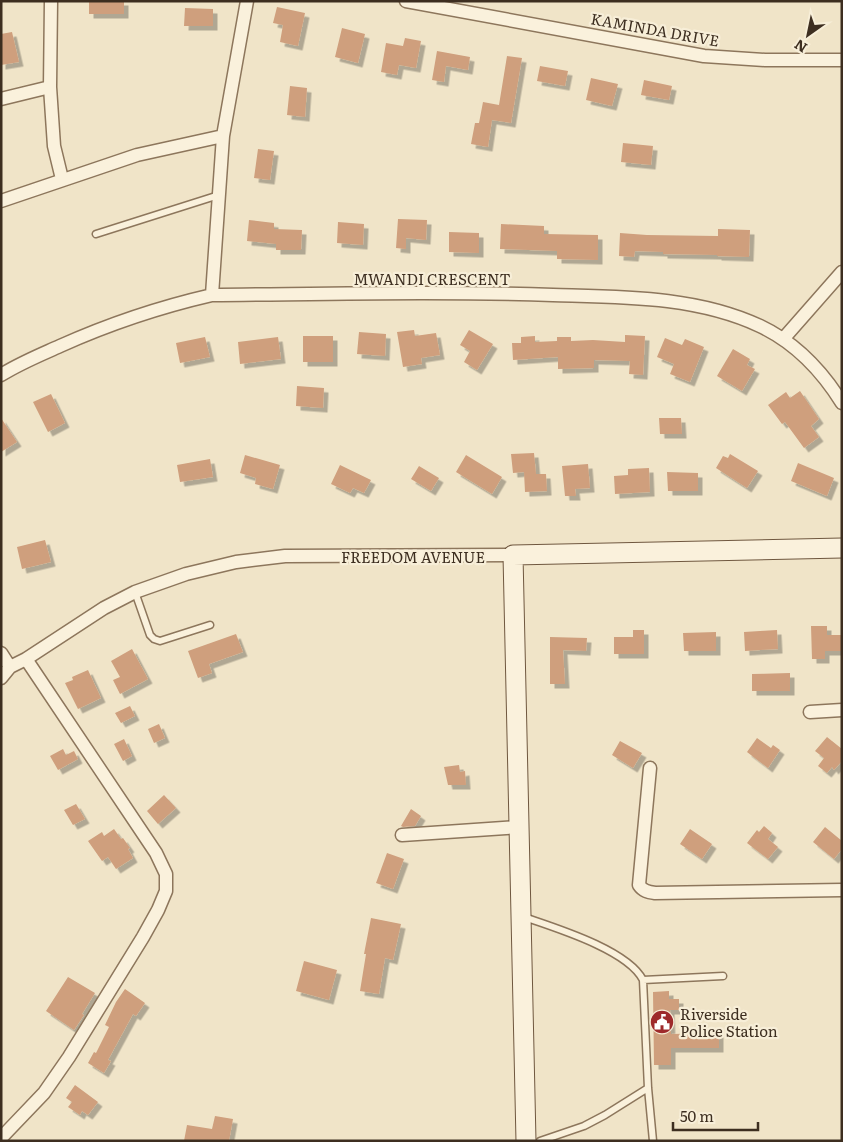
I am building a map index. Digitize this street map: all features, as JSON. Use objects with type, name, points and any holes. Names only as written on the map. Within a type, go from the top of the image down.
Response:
[{"type":"main road","name":"FREEDOM AVENUE","points":[[513,555],[842,548]]},
{"type":"main road","points":[[513,555],[526,1141]]},
{"type":"street","points":[[51,1],[50,87],[54,146],[62,179]]},
{"type":"street","points":[[212,296],[223,136],[246,1]]},
{"type":"street","name":"KAMINDA DRIVE","points":[[406,1],[470,7],[704,56],[765,60],[842,60]]},
{"type":"street","points":[[1,99],[50,87]]},
{"type":"street","points":[[1,201],[137,155],[223,136]]},
{"type":"street","points":[[784,338],[842,272]]},
{"type":"street","name":"MWANDI CRESCENT","points":[[1,375],[17,365],[100,328],[180,302],[212,296],[485,293],[651,299],[698,305],[730,314],[784,338],[810,363],[833,389],[842,403]]},
{"type":"street","name":"FREEDOM AVENUE","points":[[1,678],[10,666],[26,659],[104,608],[135,592],[186,574],[236,562],[285,556],[513,555]]},
{"type":"street","points":[[1,653],[10,666]]},
{"type":"street","points":[[1,1138],[44,1093],[69,1057],[143,937],[166,891],[166,874],[156,853],[26,659]]},
{"type":"street","points":[[810,712],[842,710]]},
{"type":"street","points":[[650,768],[639,885],[642,889],[655,893],[842,890]]},
{"type":"street","points":[[402,835],[519,828]]},
{"type":"lane","points":[[96,234],[219,194]]},
{"type":"lane","points":[[135,592],[150,635],[154,639],[160,641],[210,624]]},
{"type":"lane","points":[[521,916],[591,942],[616,955],[638,970],[643,980],[648,1088],[653,1141]]},
{"type":"lane","points":[[643,980],[723,976]]},
{"type":"lane","points":[[540,1141],[584,1126],[648,1088]]},
{"type":"building","points":[[89,1],[124,1],[124,14],[89,14]]},
{"type":"building","points":[[277,7],[305,13],[298,46],[280,42],[283,25],[273,23]]},
{"type":"building","points":[[185,8],[213,9],[213,26],[184,26]]},
{"type":"building","points":[[342,28],[365,34],[358,63],[335,57]]},
{"type":"building","points":[[12,32],[19,62],[1,65],[1,34]]},
{"type":"building","points":[[405,38],[421,41],[416,68],[399,65],[397,75],[381,72],[386,43],[403,46]]},
{"type":"building","points":[[437,51],[470,57],[468,70],[446,66],[444,82],[432,80]]},
{"type":"building","points":[[507,56],[522,58],[511,123],[492,120],[488,147],[471,144],[475,123],[479,123],[483,102],[499,105]]},
{"type":"building","points":[[540,66],[568,71],[565,86],[537,81]]},
{"type":"building","points":[[591,78],[618,84],[612,106],[586,100]]},
{"type":"building","points":[[644,80],[672,86],[669,100],[641,95]]},
{"type":"building","points":[[290,86],[307,88],[305,117],[287,115]]},
{"type":"building","points":[[623,143],[653,146],[651,165],[621,162]]},
{"type":"building","points":[[258,149],[274,151],[270,180],[254,178]]},
{"type":"building","points":[[398,219],[427,220],[426,240],[406,238],[406,249],[396,248]]},
{"type":"building","points":[[249,220],[274,223],[274,229],[302,230],[301,250],[276,250],[276,244],[247,241]]},
{"type":"building","points":[[338,222],[364,224],[363,245],[337,243]]},
{"type":"building","points":[[501,224],[544,226],[544,234],[598,235],[598,260],[557,259],[557,251],[500,249]]},
{"type":"building","points":[[718,229],[750,230],[749,257],[663,254],[663,252],[635,251],[634,257],[619,256],[620,233],[718,236]]},
{"type":"building","points":[[449,232],[479,233],[479,253],[449,252]]},
{"type":"building","points":[[414,330],[415,336],[436,333],[440,355],[421,358],[422,364],[403,367],[397,332]]},
{"type":"building","points":[[469,330],[493,344],[477,370],[464,362],[470,351],[460,345]]},
{"type":"building","points":[[359,332],[386,334],[385,356],[357,354]]},
{"type":"building","points":[[625,335],[645,336],[643,375],[629,374],[630,361],[594,360],[594,368],[558,369],[558,357],[513,360],[512,343],[521,343],[521,337],[535,336],[535,342],[557,341],[557,337],[571,337],[571,341],[625,342]]},
{"type":"building","points":[[303,336],[333,336],[333,362],[303,362]]},
{"type":"building","points":[[205,337],[210,357],[180,363],[176,343]]},
{"type":"building","points":[[278,337],[281,359],[240,364],[238,342]]},
{"type":"building","points":[[665,338],[682,345],[685,339],[704,347],[690,382],[670,374],[674,364],[657,357]]},
{"type":"building","points":[[733,349],[750,359],[747,365],[755,369],[742,391],[717,376]]},
{"type":"building","points":[[297,386],[324,388],[323,408],[296,406]]},
{"type":"building","points":[[800,391],[819,419],[811,426],[819,437],[804,448],[785,422],[782,424],[768,405],[786,392],[790,398]]},
{"type":"building","points":[[51,394],[65,423],[48,432],[33,402]]},
{"type":"building","points":[[1,418],[17,442],[1,452]]},
{"type":"building","points":[[659,418],[681,418],[682,434],[660,434]]},
{"type":"building","points":[[534,453],[536,474],[546,474],[547,491],[525,492],[524,472],[513,473],[511,454]]},
{"type":"building","points":[[730,454],[758,471],[747,488],[716,468],[723,456],[728,458]]},
{"type":"building","points":[[245,455],[280,465],[273,489],[255,484],[256,478],[240,473]]},
{"type":"building","points":[[466,455],[502,477],[492,494],[456,472]]},
{"type":"building","points":[[210,459],[213,477],[180,482],[177,465]]},
{"type":"building","points":[[798,463],[834,478],[827,496],[791,481]]},
{"type":"building","points":[[588,464],[590,488],[575,489],[576,496],[565,496],[562,466]]},
{"type":"building","points":[[340,465],[371,480],[364,493],[353,488],[350,493],[331,484]]},
{"type":"building","points":[[419,466],[439,478],[431,491],[411,479]]},
{"type":"building","points":[[649,468],[650,492],[615,494],[614,476],[628,475],[628,469]]},
{"type":"building","points":[[667,472],[698,473],[698,491],[668,491]]},
{"type":"building","points":[[45,540],[51,562],[22,569],[17,547]]},
{"type":"building","points":[[811,626],[827,626],[827,635],[842,635],[842,651],[825,651],[825,659],[812,659]]},
{"type":"building","points":[[633,630],[644,630],[644,654],[614,654],[614,637],[633,637]]},
{"type":"building","points":[[777,630],[778,649],[745,651],[744,632]]},
{"type":"building","points":[[716,632],[716,651],[684,651],[683,633]]},
{"type":"building","points":[[236,634],[243,652],[209,664],[212,673],[198,678],[188,651]]},
{"type":"building","points":[[550,637],[587,638],[586,651],[563,650],[565,684],[550,684]]},
{"type":"building","points":[[132,649],[148,679],[120,694],[113,680],[120,677],[111,661]]},
{"type":"building","points":[[88,670],[101,698],[78,709],[65,683],[73,680],[72,677]]},
{"type":"building","points":[[790,673],[790,691],[752,691],[752,674]]},
{"type":"building","points":[[130,706],[135,716],[121,723],[115,713]]},
{"type":"building","points":[[159,724],[165,738],[154,743],[148,729]]},
{"type":"building","points":[[827,737],[842,749],[842,761],[834,770],[832,767],[827,773],[818,766],[824,758],[815,751]]},
{"type":"building","points":[[757,738],[771,748],[773,745],[780,750],[768,768],[747,752]]},
{"type":"building","points":[[124,739],[132,756],[123,761],[114,744]]},
{"type":"building","points":[[620,741],[642,753],[633,768],[612,755]]},
{"type":"building","points":[[63,749],[66,755],[74,751],[78,759],[58,770],[50,756]]},
{"type":"building","points":[[459,765],[460,772],[465,771],[466,785],[448,785],[444,767]]},
{"type":"building","points":[[164,795],[176,808],[158,824],[147,811]]},
{"type":"building","points":[[76,804],[85,819],[73,825],[64,810]]},
{"type":"building","points":[[411,809],[421,816],[415,826],[401,826]]},
{"type":"building","points":[[764,826],[772,833],[768,839],[778,847],[768,859],[747,843],[757,830],[759,832]]},
{"type":"building","points":[[825,827],[842,841],[842,849],[834,859],[813,842]]},
{"type":"building","points":[[114,829],[130,848],[128,849],[133,858],[116,869],[108,857],[102,861],[88,841],[102,832],[104,836]]},
{"type":"building","points":[[690,829],[712,844],[702,859],[680,844]]},
{"type":"building","points":[[387,853],[404,859],[393,889],[376,883]]},
{"type":"building","points":[[371,918],[401,924],[393,960],[385,958],[379,994],[360,991],[366,954],[364,954]]},
{"type":"building","points":[[304,961],[337,970],[329,1000],[296,991]]},
{"type":"building","points":[[68,977],[95,993],[74,1030],[46,1011]]},
{"type":"building","points":[[125,989],[145,1003],[136,1016],[133,1014],[108,1060],[111,1061],[104,1073],[88,1063],[94,1052],[96,1053],[109,1027],[105,1025],[116,1002]]},
{"type":"building","name":"Riverside Police Station","points":[[669,991],[669,999],[679,999],[679,1010],[670,1010],[671,1034],[719,1033],[719,1048],[671,1048],[671,1065],[654,1065],[653,992]]},
{"type":"building","points":[[75,1085],[98,1102],[88,1115],[82,1111],[80,1115],[68,1107],[72,1102],[66,1098]]},
{"type":"building","points":[[215,1116],[233,1119],[229,1141],[184,1141],[187,1125],[212,1129]]},
{"type":"place","name":"Riverside Police Station","points":[[662,1022]]}]
